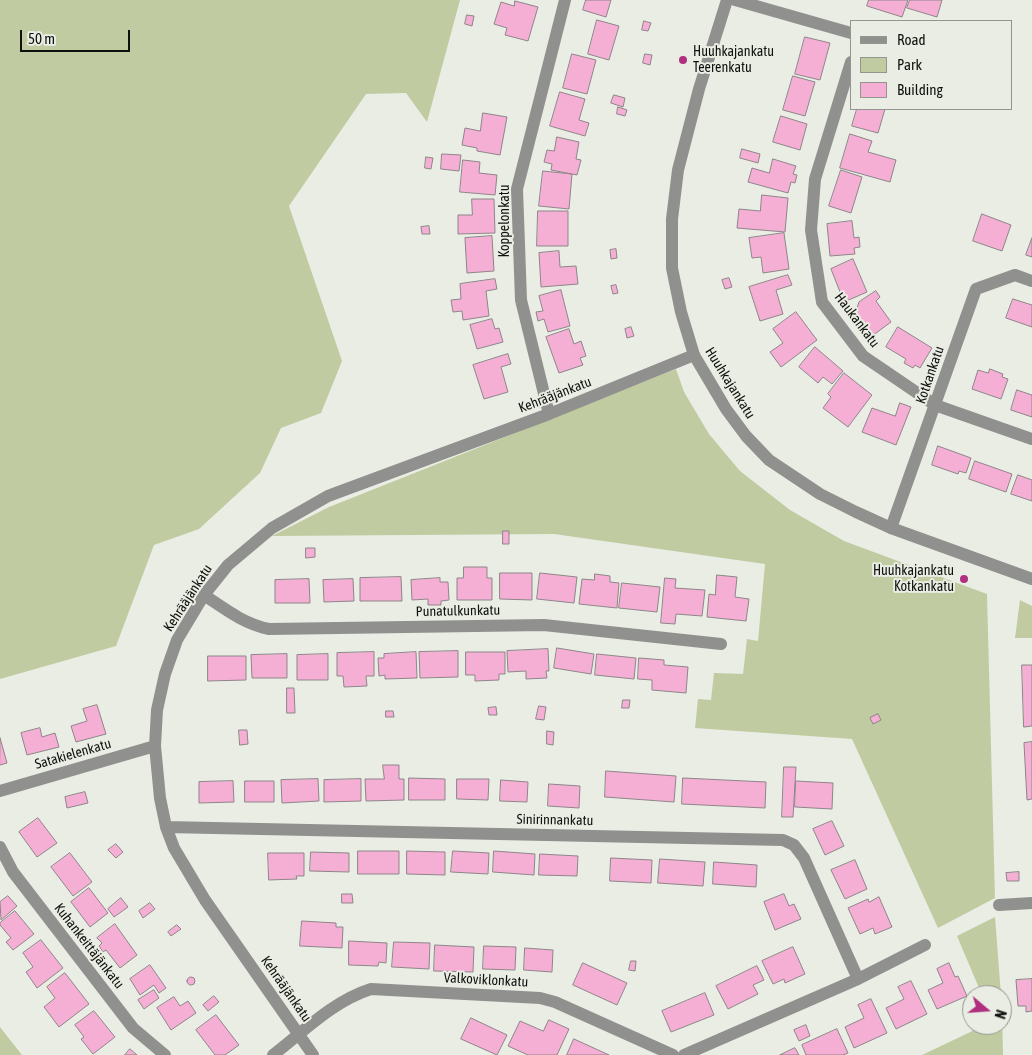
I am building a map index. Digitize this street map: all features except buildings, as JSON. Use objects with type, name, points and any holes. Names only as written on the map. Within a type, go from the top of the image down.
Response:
[{"type":"street","name":"Koppelonkatu","points":[[549,414],[521,300],[517,189],[565,0]]},
{"type":"street","name":"Huuhkajankatu","points":[[727,0],[699,89],[678,170],[672,219],[672,268],[681,312],[694,355],[726,409],[746,436],[769,460],[820,494],[892,528],[1032,579]]},
{"type":"street","points":[[735,0],[850,33]]},
{"type":"street","name":"Haukankatu","points":[[850,65],[815,179],[811,230],[822,302],[863,356],[935,405],[1032,439]]},
{"type":"street","name":"Kotkankatu","points":[[892,528],[976,289],[1016,275],[1032,281]]},
{"type":"street","name":"Kehrääjänkatu","points":[[313,1055],[205,900],[174,848],[166,827],[160,798],[155,746],[157,710],[164,674],[177,640],[204,595],[228,565],[272,528],[328,496],[549,414],[694,355]]},
{"type":"street","name":"Punatulkunkatu","points":[[204,595],[240,619],[269,629],[544,625],[721,644]]},
{"type":"street","name":"Satakielenkatu","points":[[0,791],[155,746]]},
{"type":"street","name":"Sinirinnankatu","points":[[166,827],[783,840],[794,846],[804,858],[858,978]]},
{"type":"street","name":"Kuhankeittäjänkatu","points":[[0,847],[13,872],[133,1028],[165,1055]]},
{"type":"street","points":[[999,906],[1032,903]]},
{"type":"street","points":[[684,1055],[858,978],[925,945]]},
{"type":"street","name":"Valkoviklonkatu","points":[[299,1033],[343,1002],[357,994],[371,990],[540,998],[555,1002],[673,1055]]},
{"type":"street","points":[[273,1055],[299,1033]]},
{"type":"green space","points":[[0,0],[460,0],[427,122],[406,93],[366,94],[289,206],[342,361],[321,413],[281,428],[260,473],[199,529],[154,545],[116,646],[0,679]]},
{"type":"green space","points":[[676,369],[684,392],[709,434],[740,471],[790,510],[844,541],[987,594],[995,898],[938,928],[852,739],[695,728],[698,699],[711,700],[714,673],[743,674],[747,639],[758,641],[765,564],[554,534],[272,536],[329,507]]},
{"type":"green space","points":[[1020,600],[1032,606],[1032,638],[1015,638]]},
{"type":"green space","points":[[995,917],[1000,985],[978,985],[957,936]]},
{"type":"green space","points":[[0,1027],[22,1055],[0,1055]]},
{"type":"green space","points":[[964,1035],[1003,1035],[1003,1055],[922,1055]]},
{"type":"place","name":"Huuhkajankatu Teerenkatu","points":[[683,60]]},
{"type":"place","name":"Huuhkajankatu Kotkankatu","points":[[964,579]]}]
